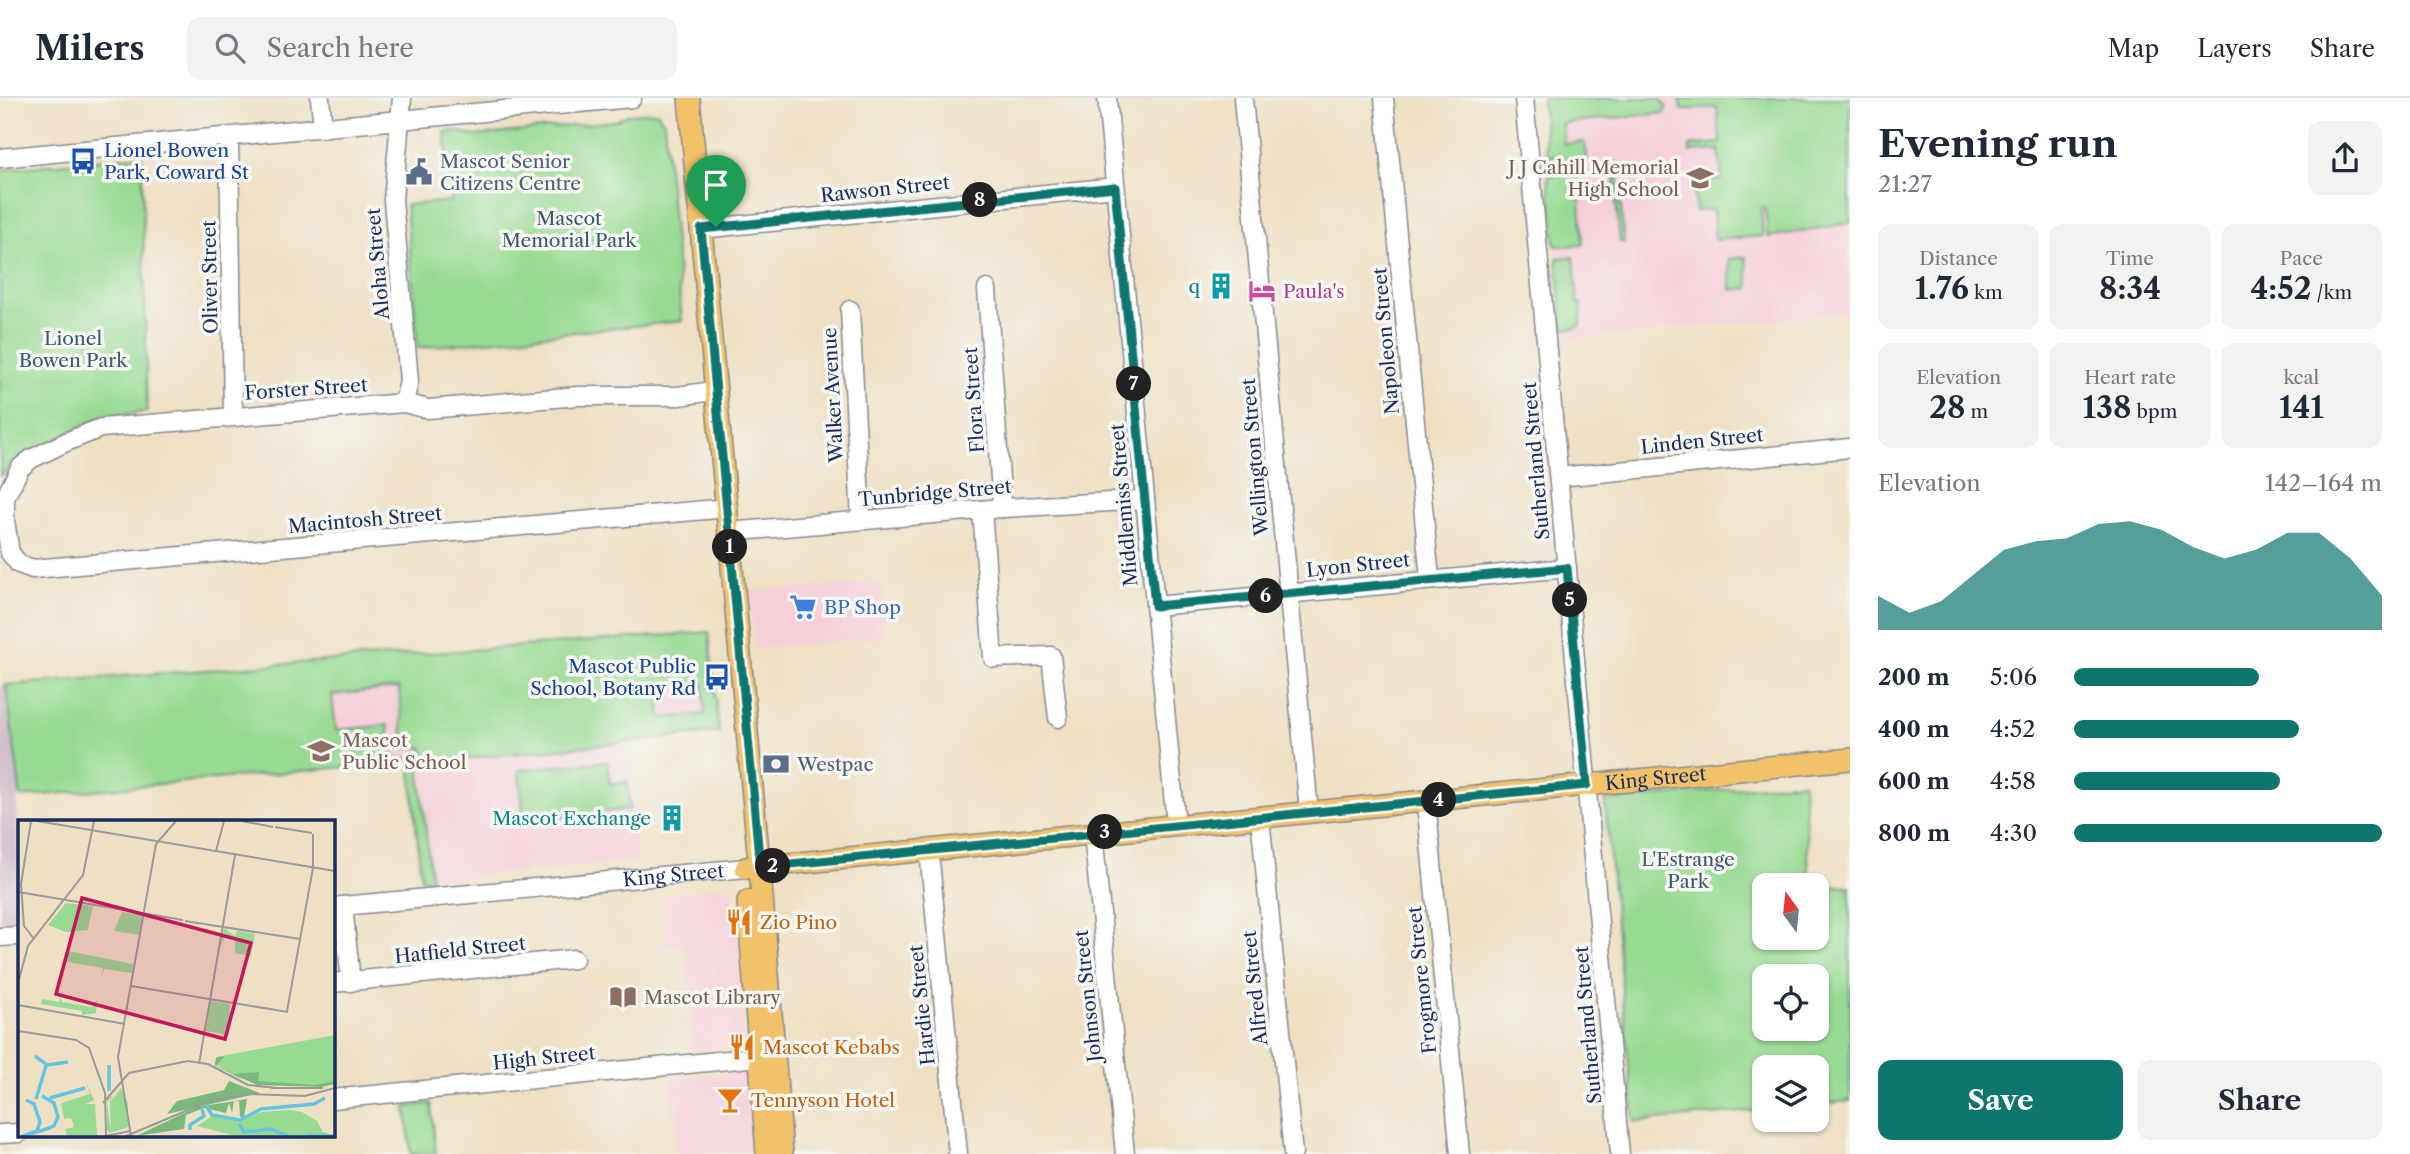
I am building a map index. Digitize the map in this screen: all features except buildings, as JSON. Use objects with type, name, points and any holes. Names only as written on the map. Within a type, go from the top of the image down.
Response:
[{"type":"main road","points":[[677,98],[782,1154]]},
{"type":"main road","points":[[689,98],[729,532],[752,868],[759,1057],[767,1154]]},
{"type":"main road","name":"King Street","points":[[752,868],[1850,759]]},
{"type":"street","points":[[320,98],[323,128]]},
{"type":"street","name":"Aloha Street","points":[[402,98],[393,200],[409,381],[404,403]]},
{"type":"street","points":[[0,158],[400,121],[542,102],[632,98]]},
{"type":"street","name":"Middlemiss Street","points":[[1107,98],[1176,825]]},
{"type":"street","name":"Wellington Street","points":[[1243,98],[1309,812]]},
{"type":"street","name":"Napoleon Street","points":[[1384,98],[1430,579]]},
{"type":"street","name":"Sutherland Street","points":[[1524,98],[1620,1154]]},
{"type":"street","name":"Oliver Street","points":[[229,137],[233,416]]},
{"type":"street","name":"Rawson Street","points":[[701,229],[1115,187]]},
{"type":"street","name":"Flora Street","points":[[986,289],[1002,508]]},
{"type":"street","name":"Walker Avenue","points":[[850,310],[861,520]]},
{"type":"street","name":"Forster Street","points":[[19,564],[8,545],[4,510],[13,478],[31,459],[102,428],[404,403],[428,408],[578,396],[678,396],[706,392]]},
{"type":"street","name":"Linden Street","points":[[1559,477],[1850,448]]},
{"type":"street","name":"Tunbridge Street","points":[[729,532],[1002,508],[1145,500]]},
{"type":"street","name":"Macintosh Street","points":[[19,564],[43,569],[716,509]]},
{"type":"street","points":[[982,510],[993,658],[1051,656],[1058,718]]},
{"type":"street","name":"Lyon Street","points":[[1155,606],[1567,568]]},
{"type":"street","name":"Frogmore Street","points":[[1426,801],[1460,1154]]},
{"type":"street","name":"Alfred Street","points":[[1260,817],[1293,1154]]},
{"type":"street","name":"Johnson Street","points":[[1093,833],[1125,1154]]},
{"type":"street","name":"Hardie Street","points":[[929,851],[958,1154]]},
{"type":"street","name":"King Street","points":[[338,907],[752,868]]},
{"type":"street","name":"Hatfield Street","points":[[338,907],[342,982],[574,960]]},
{"type":"street","points":[[0,937],[18,936]]},
{"type":"street","name":"High Street","points":[[334,1100],[759,1057]]},
{"type":"street","points":[[0,1134],[18,1133]]},
{"type":"shaded area","name":"J J Cahill Memorial High School","points":[[1542,98],[1850,98],[1850,313],[1564,340]]},
{"type":"shaded area","points":[[881,583],[884,637],[755,649],[749,591]]},
{"type":"shaded area","name":"Mascot Public School","points":[[710,632],[719,732],[627,741],[638,861],[421,882],[410,761],[21,797],[6,685]]},
{"type":"shaded area","points":[[0,685],[6,685],[21,797],[17,798],[18,920],[0,922]]},
{"type":"shaded area","points":[[729,887],[734,893],[744,1040],[738,1046],[692,1051],[685,946],[665,947],[662,895]]},
{"type":"shaded area","points":[[742,1072],[747,1076],[749,1147],[744,1151],[678,1154],[671,1080]]},
{"type":"green space","points":[[1542,98],[1659,98],[1666,106],[1665,113],[1562,123],[1564,144],[1584,142],[1587,162],[1548,167],[1547,157],[1559,155],[1546,155]]},
{"type":"green space","points":[[1680,98],[1850,98],[1850,223],[1768,237],[1765,207],[1761,207],[1763,236],[1715,240],[1713,210],[1696,211],[1693,182],[1722,179],[1719,150],[1690,152],[1690,146],[1720,143],[1717,107],[1681,110]]},
{"type":"green space","name":"Mascot Memorial Park","points":[[657,112],[664,122],[682,321],[418,348],[406,205],[452,201],[445,132],[457,131],[474,136],[615,121],[629,114]]},
{"type":"green space","name":"Lionel Bowen Park","points":[[142,155],[147,412],[102,416],[20,458],[0,476],[0,170]]},
{"type":"green space","points":[[1612,162],[1617,162],[1624,242],[1620,242]]},
{"type":"green space","points":[[1578,173],[1583,245],[1555,246],[1548,176]]},
{"type":"green space","points":[[1574,257],[1578,303],[1582,303],[1581,325],[1563,329],[1557,258]]},
{"type":"green space","points":[[1746,257],[1749,288],[1731,290],[1729,259]]},
{"type":"green space","name":"Mascot Public School","points":[[709,632],[719,732],[426,763],[422,747],[404,748],[399,688],[332,695],[336,730],[388,725],[392,759],[418,757],[431,879],[421,879],[410,761],[21,797],[6,685]],"holes":[[[703,683],[705,714],[661,718],[659,689]]]},
{"type":"green space","points":[[607,761],[610,784],[627,782],[630,809],[524,822],[519,770]]},
{"type":"green space","name":"L'Estrange Park","points":[[1803,782],[1809,873],[1752,873],[1752,950],[1829,950],[1829,887],[1850,886],[1850,1101],[1829,1103],[1829,1055],[1752,1055],[1752,1111],[1634,1122],[1605,801]]},
{"type":"green space","points":[[431,1103],[436,1154],[411,1154],[406,1107]]},
{"type":"place","name":"Lionel Bowen Park, Coward St","points":[[83,161]]},
{"type":"place","name":"Mascot Senior Citizens Centre","points":[[419,172]]},
{"type":"place","name":"J J Cahill Memorial High School","points":[[1700,178]]},
{"type":"place","name":"q","points":[[1221,286]]},
{"type":"place","name":"Paula's","points":[[1262,291]]},
{"type":"place","name":"BP Shop","points":[[803,607]]},
{"type":"place","name":"Mascot Public School, Botany Rd","points":[[717,677]]},
{"type":"place","name":"Mascot Public School","points":[[321,751]]},
{"type":"place","name":"Westpac","points":[[776,764]]},
{"type":"place","name":"Mascot Exchange","points":[[672,818]]},
{"type":"place","name":"Zio Pino","points":[[739,922]]},
{"type":"place","name":"Mascot Library","points":[[623,997]]},
{"type":"place","name":"Mascot Kebabs","points":[[742,1047]]},
{"type":"place","name":"Tennyson Hotel","points":[[730,1100]]},
{"type":"route","points":[[1115,187],[1155,606],[1567,568],[1587,785],[760,867],[701,229],[716,227],[1115,187]]}]
